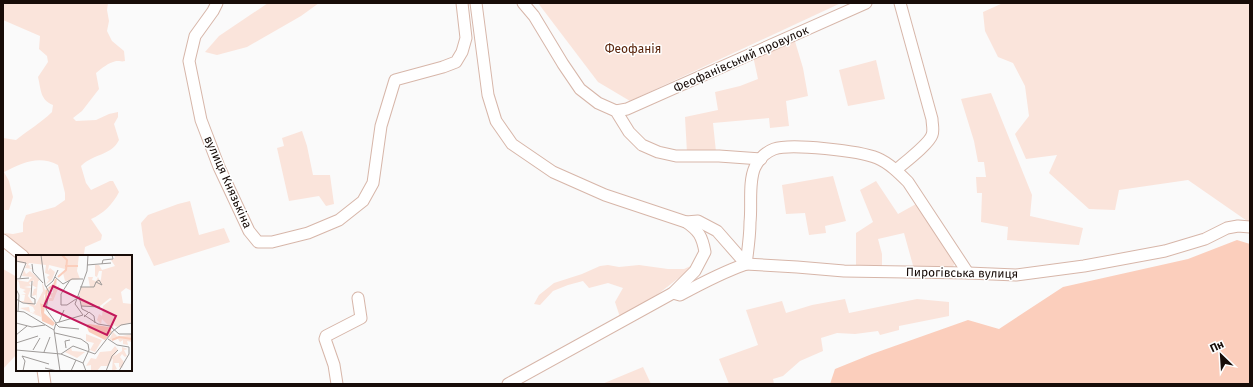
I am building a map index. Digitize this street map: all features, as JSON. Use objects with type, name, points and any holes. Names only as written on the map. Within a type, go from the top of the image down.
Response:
[{"type":"street","name":"вулиця Князькіна","points":[[217,3],[195,36],[189,61],[201,120],[219,167],[249,231],[258,242],[272,242],[308,233],[339,220],[363,201],[373,183],[381,126],[395,80],[456,62],[462,52],[466,38],[462,3]]},
{"type":"street","points":[[476,3],[488,95],[496,121],[512,144],[553,172],[606,195],[686,222],[695,228],[702,238],[705,252],[696,271],[673,293],[508,384]]},
{"type":"street","points":[[523,3],[534,16],[580,89],[598,103],[616,111],[629,132],[642,145],[658,152],[676,156],[719,156],[761,159]]},
{"type":"street","name":"Феофанівський провулок","points":[[616,111],[627,109],[866,3]]},
{"type":"street","points":[[896,170],[927,142],[932,136],[933,129],[928,105],[900,3]]},
{"type":"street","points":[[746,264],[750,221],[751,185],[754,168],[766,153],[785,146],[846,151],[877,158],[896,170],[908,182],[968,273]]},
{"type":"street","points":[[686,222],[698,221],[717,231],[746,264]]},
{"type":"street","name":"Пирогівська вулиця","points":[[746,264],[844,271],[968,273],[1016,276],[1084,266],[1166,251],[1206,239],[1227,228],[1238,226],[1250,227]]},
{"type":"street","points":[[3,240],[22,255]]},
{"type":"street","points":[[673,293],[680,295],[705,281],[746,264]]},
{"type":"street","points":[[337,384],[334,365],[325,339],[326,336],[361,318],[358,298]]},
{"type":"street","points":[[42,371],[45,384]]},
{"type":"green space","points":[[3,3],[108,3],[107,10],[109,21],[107,31],[112,41],[124,51],[125,61],[110,63],[96,73],[99,89],[82,111],[73,118],[76,121],[96,120],[118,112],[118,117],[114,124],[119,140],[116,145],[107,152],[91,159],[81,166],[86,183],[91,190],[113,181],[119,192],[114,201],[107,208],[91,219],[102,235],[101,240],[85,247],[84,254],[28,255],[5,233],[13,234],[23,232],[23,223],[26,215],[55,207],[65,200],[65,193],[58,165],[51,162],[37,160],[31,161],[4,172],[9,181],[13,197],[9,210],[3,210],[3,138],[16,140],[52,112],[53,105],[43,97],[38,77],[48,62],[47,56],[39,49],[40,36],[3,20]]},
{"type":"green space","points":[[268,3],[319,3],[301,16],[247,47],[217,55],[205,52],[219,36]]},
{"type":"green space","name":"Феофанія","points":[[538,3],[841,3],[630,101],[598,82]]},
{"type":"green space","points":[[1003,3],[1250,3],[1250,223],[1188,180],[1119,190],[1115,210],[1089,209],[1049,173],[1057,155],[1026,159],[1015,134],[1029,116],[1025,86],[1013,63],[998,57],[985,31],[983,12]]},
{"type":"green space","points":[[794,38],[803,68],[808,96],[786,101],[789,126],[770,128],[769,118],[713,123],[716,152],[687,153],[685,117],[718,110],[715,92],[740,86],[758,79],[753,56]]},
{"type":"green space","points":[[876,60],[885,99],[848,106],[839,70]]},
{"type":"green space","points":[[991,93],[1032,195],[1030,216],[1083,228],[1079,245],[1007,240],[1008,227],[981,222],[982,193],[977,193],[976,177],[986,177],[984,162],[978,162],[974,141],[961,99]]},
{"type":"green space","points":[[302,131],[307,146],[313,175],[330,175],[334,204],[326,206],[319,196],[289,201],[277,148],[284,146],[282,138]]},
{"type":"green space","points":[[833,176],[846,221],[825,226],[826,233],[809,235],[805,213],[786,214],[782,185]]},
{"type":"green space","points":[[876,181],[898,214],[916,204],[955,262],[953,267],[944,271],[914,269],[904,233],[878,239],[882,254],[882,268],[856,267],[856,233],[873,222],[860,190]]},
{"type":"green space","points":[[190,201],[199,235],[224,228],[230,242],[154,266],[144,245],[141,223],[148,215]]},
{"type":"green space","points":[[695,264],[645,304],[620,317],[615,302],[623,288],[608,283],[589,288],[583,281],[568,285],[553,291],[540,305],[534,304],[539,295],[554,283],[582,274],[600,266],[608,265],[619,267],[639,265],[668,269],[684,269]]},
{"type":"green space","points":[[3,269],[16,276],[16,355],[3,369]]},
{"type":"green space","points":[[845,299],[849,313],[917,299],[949,302],[949,316],[899,326],[899,330],[880,335],[878,331],[855,334],[837,333],[821,338],[823,351],[800,361],[783,376],[773,379],[774,384],[729,384],[719,359],[758,345],[746,310],[782,301],[786,313],[812,305]]},
{"type":"green space","points":[[643,367],[651,384],[602,384]]},
{"type":"shaded area","points":[[1237,240],[1250,244],[1250,384],[830,384],[835,369],[872,354],[968,320],[999,329],[1063,287],[1188,259]]}]
